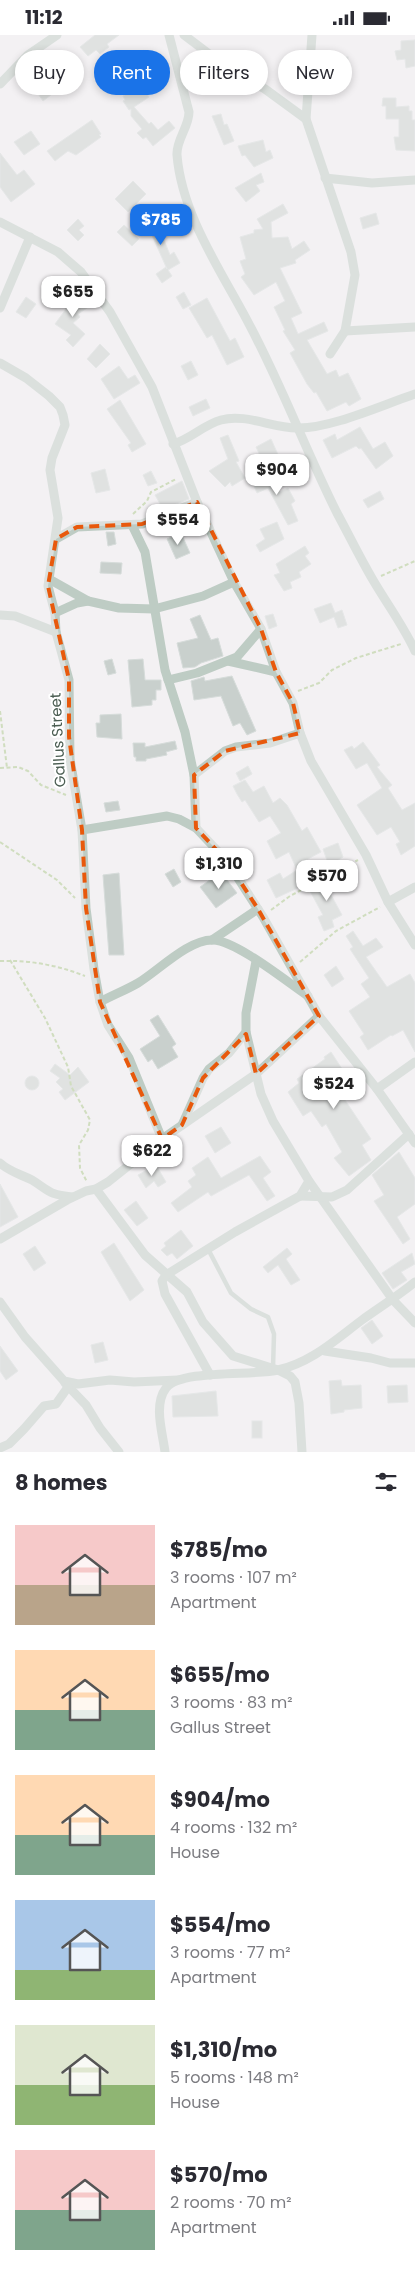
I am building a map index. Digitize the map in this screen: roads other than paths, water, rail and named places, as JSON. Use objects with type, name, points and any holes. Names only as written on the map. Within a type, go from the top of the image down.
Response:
[{"type":"street","points":[[0,84],[28,55],[57,35]]},
{"type":"street","points":[[169,35],[189,112],[189,121],[178,149],[186,196],[196,225],[250,326],[297,428],[373,580],[403,625],[415,651]]},
{"type":"street","points":[[184,35],[228,69],[265,89],[306,119]]},
{"type":"street","points":[[312,35],[306,119],[351,252],[356,275],[345,331],[330,354]]},
{"type":"street","points":[[325,178],[372,183],[415,179]]},
{"type":"street","points":[[0,222],[58,252],[81,272],[110,313],[152,387],[197,502],[234,582],[261,629],[276,672],[288,694],[311,761],[366,855],[388,902],[415,945]]},
{"type":"street","points":[[0,309],[30,237]]},
{"type":"street","points":[[345,331],[415,327]]},
{"type":"street","name":"Gallus Street","points":[[0,363],[26,378],[49,396],[60,407],[63,415],[65,425],[50,470],[58,518],[48,586],[55,613],[56,632],[69,680],[70,759],[82,830],[86,909],[100,1002],[108,1025],[128,1058],[162,1139]]},
{"type":"street","points":[[173,444],[184,441],[202,429],[227,419],[241,419],[297,428],[312,427],[346,418],[415,394]]},
{"type":"street","points":[[56,539],[70,529],[77,527],[132,525],[151,521],[197,502]]},
{"type":"street","points":[[132,525],[145,552],[168,680],[185,732],[194,775],[196,828]]},
{"type":"street","points":[[49,579],[88,601],[118,608],[154,609],[203,596],[234,582]]},
{"type":"street","points":[[55,613],[77,603],[88,601]]},
{"type":"street","points":[[0,615],[15,615],[56,632]]},
{"type":"street","points":[[168,680],[237,657],[261,629]]},
{"type":"street","points":[[228,661],[276,672]]},
{"type":"street","points":[[194,775],[226,751],[236,747],[270,743],[300,733]]},
{"type":"street","points":[[82,830],[167,816],[179,819],[196,828],[227,861],[293,968],[319,1016],[377,1089],[415,1143]]},
{"type":"street","points":[[388,902],[415,887]]},
{"type":"street","points":[[212,940],[260,913]]},
{"type":"street","points":[[100,1002],[137,983],[179,953],[202,941],[212,940],[222,941],[256,961],[310,998]]},
{"type":"street","points":[[256,961],[246,1013],[246,1032],[264,1104],[319,1196],[393,1300],[415,1323]]},
{"type":"street","points":[[0,1239],[73,1197],[94,1190],[162,1139],[256,1074],[319,1016]]},
{"type":"street","points":[[182,1125],[209,1069],[229,1053],[246,1032]]},
{"type":"street","points":[[377,1089],[415,1062]]},
{"type":"street","points":[[300,1196],[332,1197],[348,1190],[409,1134]]},
{"type":"street","points":[[0,1163],[12,1173],[32,1181],[48,1193],[73,1197]]},
{"type":"street","points":[[210,1375],[165,1294],[162,1281],[166,1275],[208,1249],[300,1196],[309,1181]]},
{"type":"street","points":[[94,1190],[145,1255],[187,1292],[203,1322],[233,1356],[290,1376],[295,1382],[299,1403],[302,1452]]},
{"type":"street","points":[[66,1384],[110,1380],[134,1382],[186,1379],[210,1375],[275,1370],[325,1351],[362,1320],[393,1300],[415,1282]]},
{"type":"street","points":[[0,1302],[25,1337],[86,1405],[100,1428],[119,1452]]},
{"type":"street","points":[[325,1351],[390,1363],[415,1363]]},
{"type":"street","points":[[165,1452],[160,1419],[162,1397],[165,1389],[172,1383],[186,1379]]},
{"type":"street","points":[[0,1449],[24,1429],[42,1407],[56,1404],[66,1384]]},
{"type":"lane","points":[[208,1249],[231,1293],[251,1309],[268,1317],[274,1334],[275,1370]]}]
